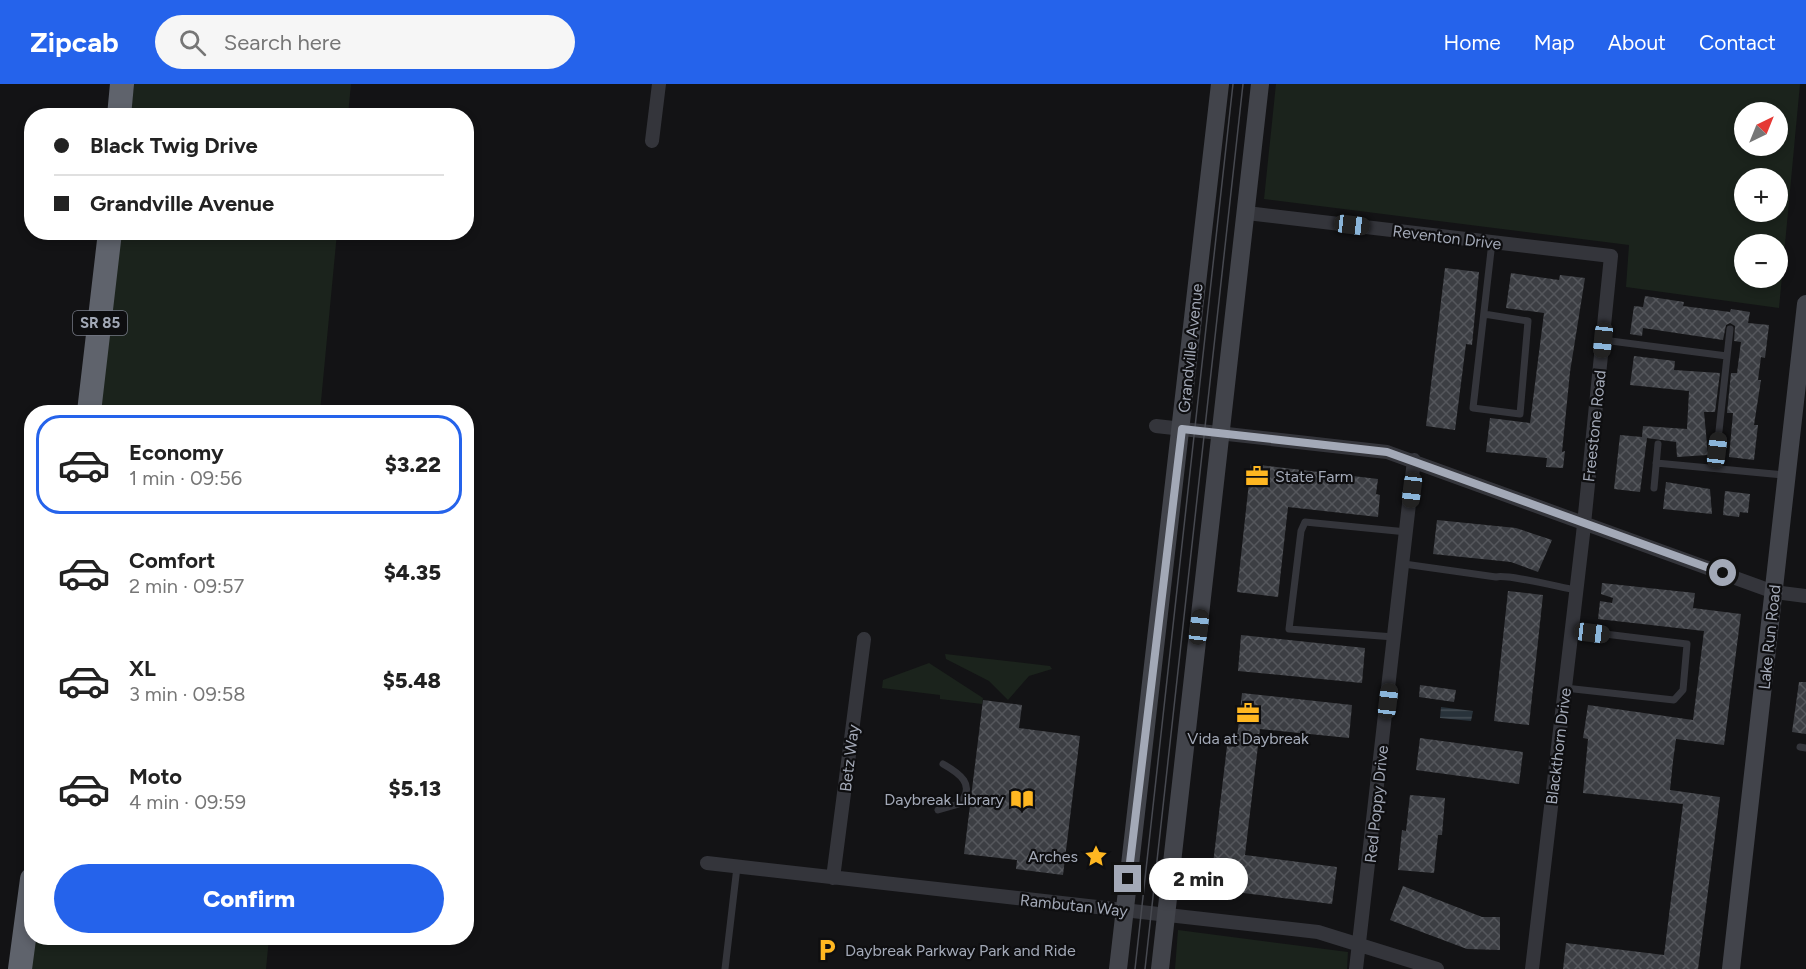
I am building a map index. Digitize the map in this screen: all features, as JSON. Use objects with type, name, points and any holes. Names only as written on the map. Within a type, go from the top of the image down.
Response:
[{"type":"highway","points":[[120,108],[122,84]]},
{"type":"highway","name":"SR 85","points":[[90,405],[109,240]]},
{"type":"highway","points":[[20,969],[24,939]]},
{"type":"street","points":[[652,141],[658,84]]},
{"type":"street","name":"Grandville Avenue","points":[[1118,969],[1220,84]]},
{"type":"street","points":[[1160,969],[1260,84]]},
{"type":"street","name":"Reventon Drive","points":[[1247,213],[1611,256]]},
{"type":"street","name":"Freestone Road","points":[[1583,524],[1611,256]]},
{"type":"street","name":"Lake Run Road","points":[[1731,969],[1806,304]]},
{"type":"street","points":[[1156,426],[1387,452],[1774,592],[1806,596]]},
{"type":"street","name":"Red Poppy Drive","points":[[1356,969],[1404,564],[1414,460]]},
{"type":"street","name":"Blackthorn Drive","points":[[1532,969],[1583,524]]},
{"type":"street","name":"Betz Way","points":[[834,878],[864,639]]},
{"type":"street","name":"Rambutan Way","points":[[706,863],[1318,932],[1437,969]]},
{"type":"lane","points":[[1484,314],[1528,321],[1520,414],[1473,408],[1492,242]]},
{"type":"lane","points":[[1715,468],[1730,328]]},
{"type":"lane","points":[[1603,340],[1727,356]]},
{"type":"lane","points":[[1654,488],[1658,444]]},
{"type":"lane","points":[[1656,463],[1787,475]]},
{"type":"lane","points":[[1395,638],[1289,629],[1301,531],[1305,522],[1407,532]]},
{"type":"lane","points":[[1404,564],[1496,577],[1504,574],[1544,586],[1576,590]]},
{"type":"lane","points":[[1564,688],[1674,700],[1683,690],[1687,644],[1571,630]]},
{"type":"lane","points":[[938,810],[959,804],[967,786],[960,773],[943,764]]},
{"type":"lane","points":[[726,969],[736,867]]},
{"type":"shaded area","points":[[134,84],[351,84],[349,108],[131,108]]},
{"type":"shaded area","points":[[1276,84],[1800,84],[1788,212],[1788,168],[1734,168],[1734,222],[1787,222],[1786,234],[1734,234],[1734,288],[1781,288],[1779,308],[1626,287],[1629,245],[1264,199]]},
{"type":"shaded area","points":[[115,240],[336,240],[321,405],[99,405]]},
{"type":"shaded area","points":[[945,654],[1050,666],[1052,669],[1029,676],[1008,700],[989,681],[946,659]]},
{"type":"shaded area","points":[[929,663],[983,698],[982,704],[940,699],[940,695],[882,688],[883,680]]},
{"type":"shaded area","points":[[1441,707],[1473,711],[1471,721],[1440,718]]},
{"type":"shaded area","points":[[1178,930],[1348,952],[1347,969],[1175,969]]},
{"type":"shaded area","points":[[32,945],[268,945],[266,969],[29,969]]},
{"type":"building","points":[[1445,268],[1479,272],[1472,345],[1466,344],[1455,430],[1426,426]]},
{"type":"building","points":[[1511,273],[1559,280],[1560,275],[1585,278],[1570,372],[1562,452],[1565,451],[1563,468],[1546,467],[1547,458],[1486,452],[1490,418],[1530,423],[1544,313],[1506,308]]},
{"type":"building","points":[[1645,296],[1684,302],[1683,306],[1750,312],[1748,323],[1769,325],[1765,358],[1761,357],[1758,380],[1761,380],[1754,425],[1758,425],[1754,460],[1729,457],[1733,413],[1727,413],[1731,373],[1737,373],[1741,342],[1734,341],[1735,326],[1730,323],[1726,325],[1723,340],[1643,328],[1642,336],[1630,334],[1634,306],[1643,307]]},
{"type":"building","points":[[1634,356],[1675,361],[1674,370],[1720,373],[1715,412],[1704,412],[1708,455],[1677,457],[1676,442],[1647,438],[1640,492],[1614,489],[1620,435],[1642,437],[1643,426],[1687,429],[1689,391],[1630,385]]},
{"type":"building","points":[[1251,464],[1378,479],[1376,494],[1380,495],[1378,517],[1288,507],[1278,597],[1237,592]]},
{"type":"building","points":[[1666,482],[1710,489],[1712,514],[1663,509]]},
{"type":"building","points":[[1725,491],[1750,494],[1748,513],[1740,512],[1739,517],[1723,515]]},
{"type":"building","points":[[1437,520],[1516,528],[1552,540],[1538,572],[1511,562],[1433,554]]},
{"type":"building","points":[[1602,583],[1695,593],[1693,608],[1741,614],[1724,745],[1676,739],[1673,761],[1670,790],[1720,797],[1698,969],[1563,969],[1566,943],[1664,955],[1683,804],[1583,793],[1588,739],[1583,738],[1588,705],[1693,720],[1704,631],[1598,619],[1600,601],[1612,603],[1613,598],[1601,594]]},
{"type":"building","points":[[1508,591],[1543,595],[1529,725],[1494,721]]},
{"type":"building","points":[[1241,635],[1365,648],[1362,683],[1238,671]]},
{"type":"building","points":[[1799,682],[1806,682],[1806,734],[1792,732]]},
{"type":"building","points":[[1420,685],[1456,690],[1454,702],[1419,697]]},
{"type":"building","points":[[1242,693],[1352,705],[1349,738],[1260,729],[1245,855],[1337,867],[1332,904],[1210,889],[1227,746],[1236,747]]},
{"type":"building","name":"Daybreak Library","points":[[983,700],[1022,705],[1019,728],[1080,736],[1063,875],[1016,869],[1017,860],[964,854]]},
{"type":"building","points":[[1420,738],[1523,752],[1519,784],[1416,770]]},
{"type":"building","points":[[1410,795],[1445,798],[1442,835],[1438,835],[1434,873],[1398,870],[1402,830],[1406,831]]},
{"type":"building","points":[[1403,886],[1482,917],[1500,917],[1500,950],[1467,949],[1390,920]]},
{"type":"tram line","points":[[1135,969],[1233,84]]},
{"type":"tram line","points":[[1145,969],[1243,84]]},
{"type":"place","name":"State Farm","points":[[1257,476]]},
{"type":"place","name":"Vida at Daybreak","points":[[1248,713]]},
{"type":"place","name":"Daybreak Library","points":[[1022,799]]},
{"type":"place","name":"Arches","points":[[1096,856]]},
{"type":"place","name":"Daybreak Parkway Park and Ride","points":[[827,950]]},
{"type":"route","points":[[1128,879],[1182,429],[1387,452],[1723,573]]}]
